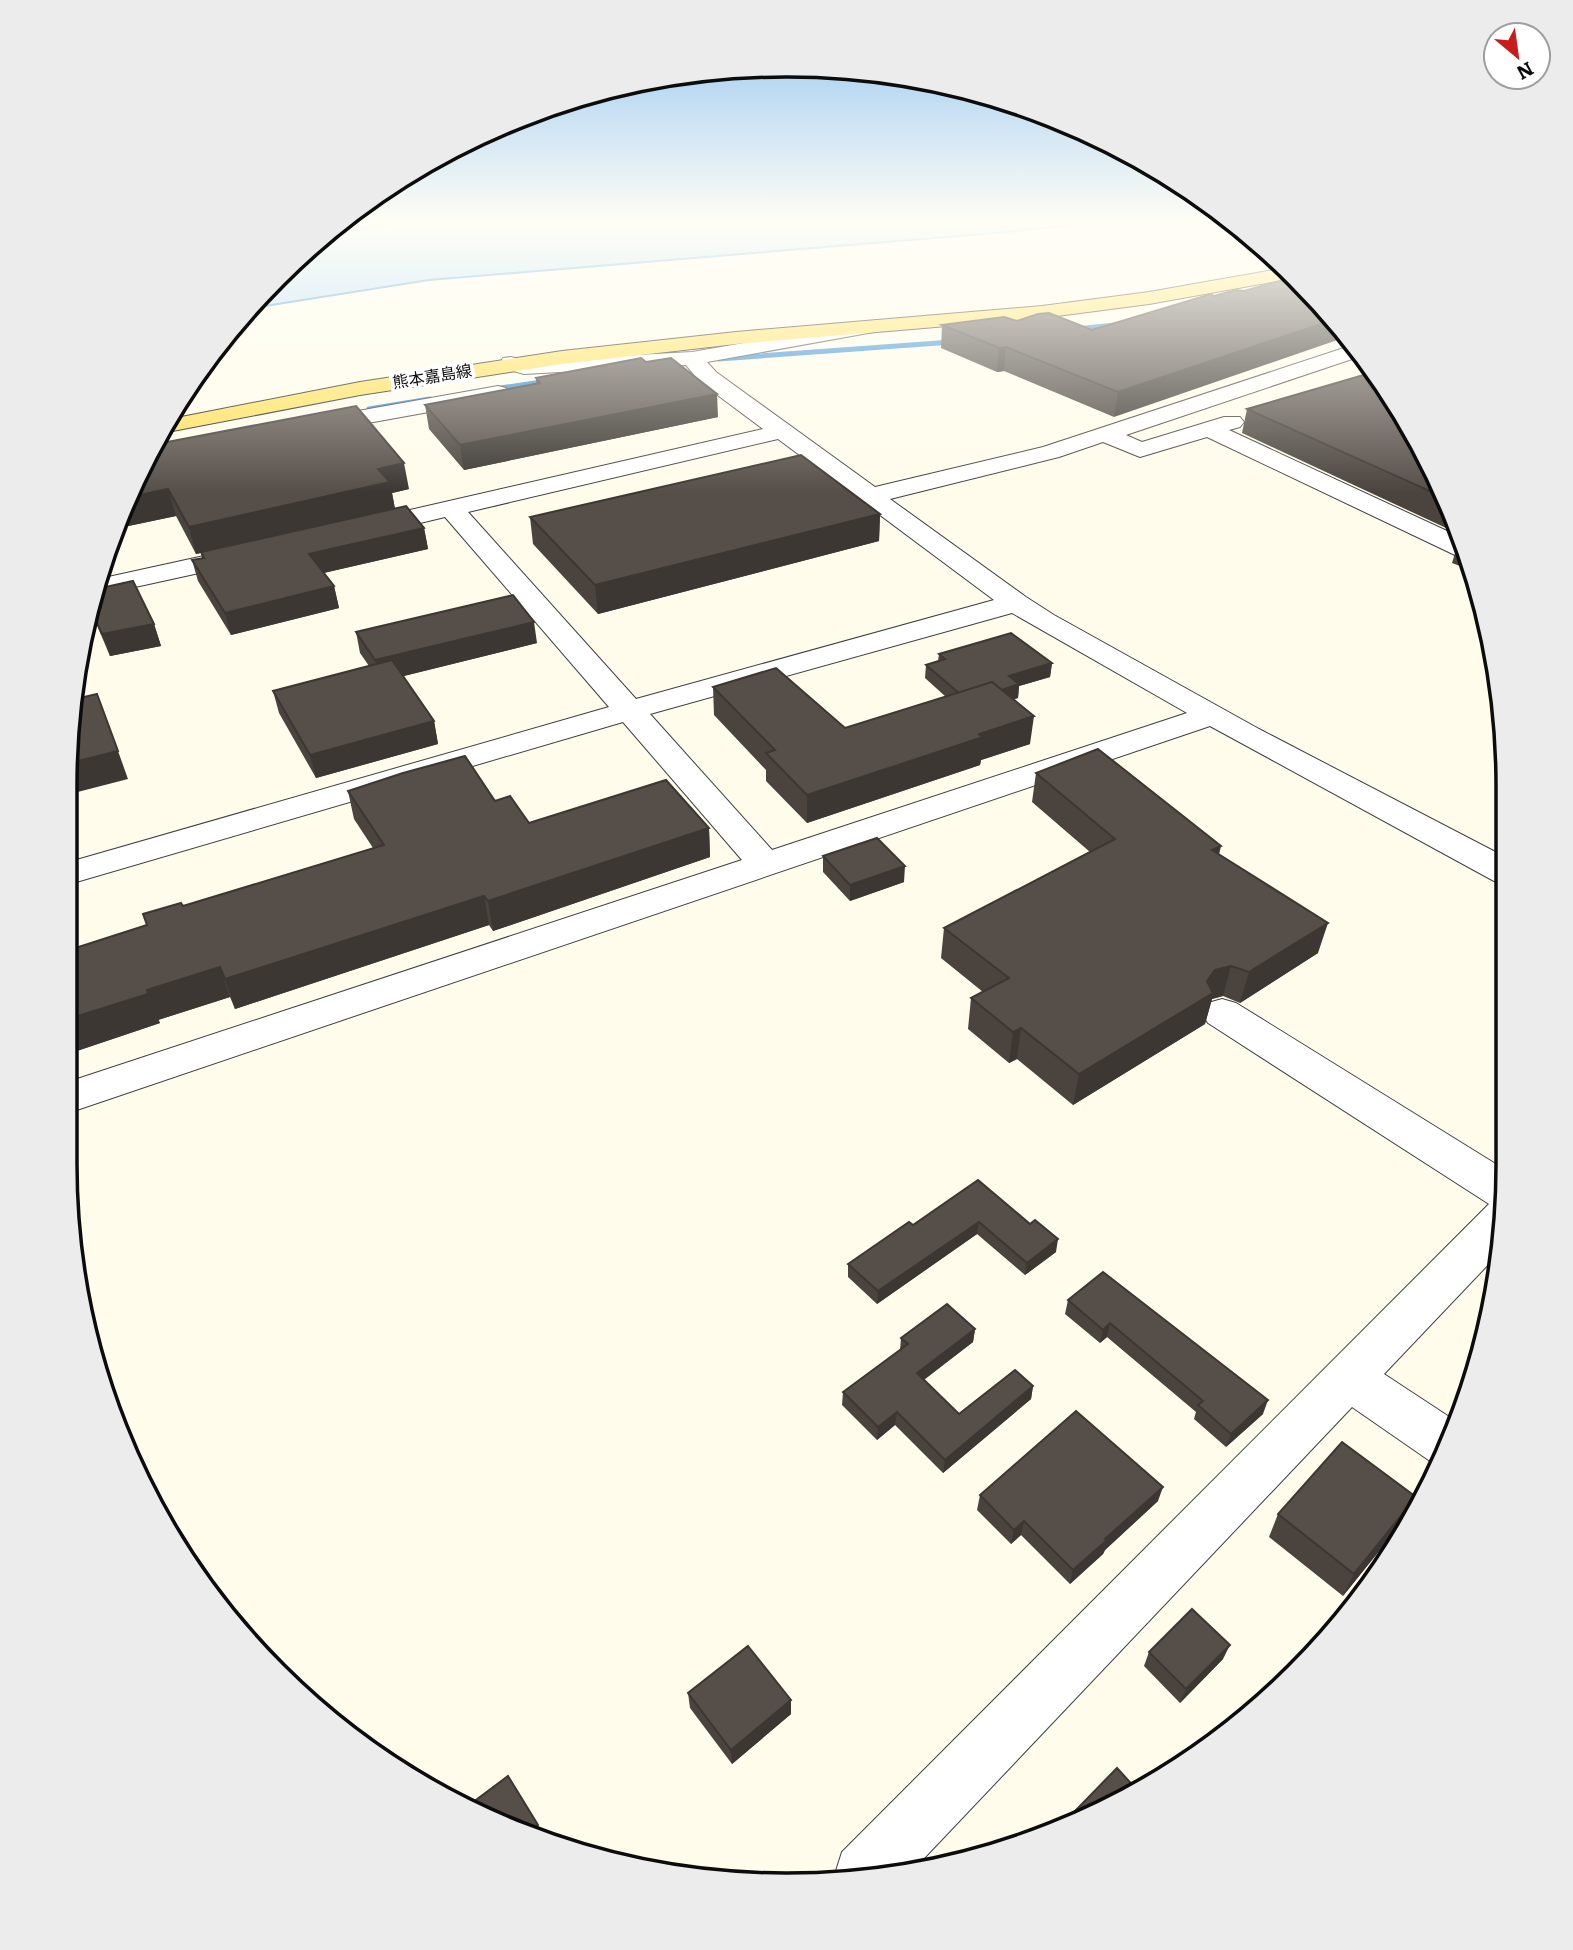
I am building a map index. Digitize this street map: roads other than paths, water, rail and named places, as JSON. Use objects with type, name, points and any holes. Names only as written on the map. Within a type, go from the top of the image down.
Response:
[{"type":"main road","name":"熊本嘉島線","points":[[177,425],[361,387],[511,363],[698,342],[1043,311]]},
{"type":"street","points":[[288,431],[878,327]]},
{"type":"street","points":[[870,496],[1051,452],[1348,353]]},
{"type":"street","points":[[511,363],[524,368],[695,361]]},
{"type":"street","points":[[695,361],[708,377],[1016,603],[1065,635],[1248,736],[1496,867]]},
{"type":"street","points":[[1106,434],[1140,450],[1234,421]]},
{"type":"street","points":[[1210,430],[1453,544]]},
{"type":"street","points":[[342,533],[783,431]]},
{"type":"street","points":[[451,509],[766,865]]},
{"type":"street","points":[[106,586],[273,548]]},
{"type":"street","points":[[77,871],[631,710],[1016,603]]},
{"type":"street","points":[[77,1096],[1213,715]]},
{"type":"street","points":[[1222,1013],[1495,1186]]},
{"type":"street","points":[[872,1868],[1492,1230]]},
{"type":"street","points":[[1350,1378],[1440,1439]]},
{"type":"waterway","points":[[1075,329],[1115,325]]},
{"type":"waterway","points":[[719,359],[952,342]]},
{"type":"waterway","points":[[494,389],[548,381]]},
{"type":"waterway","points":[[369,409],[430,399]]}]
